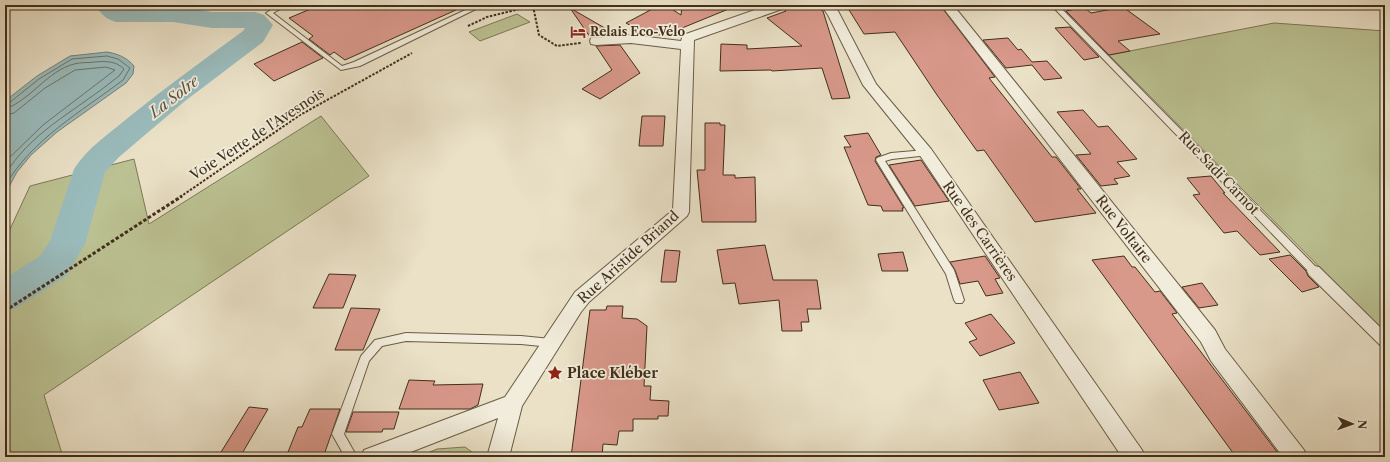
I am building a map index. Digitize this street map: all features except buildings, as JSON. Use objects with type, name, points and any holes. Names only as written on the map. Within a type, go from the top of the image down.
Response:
[{"type":"street","points":[[596,41],[630,39],[688,42],[781,5]]},
{"type":"street","name":"Rue des Carrières","points":[[827,5],[834,14],[870,85],[926,153],[1134,457]]},
{"type":"street","name":"Rue Voltaire","points":[[947,5],[1208,336],[1218,355],[1296,457]]},
{"type":"street","name":"Rue Aristide Briand","points":[[498,457],[512,403],[550,343],[582,297],[681,212],[688,42]]},
{"type":"street","name":"Rue Sadi Carnot","points":[[1314,271],[1385,341]]},
{"type":"street","points":[[372,457],[512,403]]},
{"type":"lane","points":[[284,5],[269,13],[341,68],[356,64],[481,5]]},
{"type":"lane","name":"Rue Sadi Carnot","points":[[1054,5],[1314,271]]},
{"type":"lane","points":[[926,153],[891,156],[880,160],[951,273],[959,300]]},
{"type":"lane","points":[[351,457],[338,434],[365,359],[379,343],[406,337],[521,340],[550,343]]},
{"type":"path","points":[[463,28],[487,17],[535,5],[538,35],[557,46],[596,41]]},
{"type":"path","name":"Voie Verte de l'Avesnois","points":[[5,312],[165,208],[300,115],[368,76],[416,52]]},
{"type":"green space","points":[[517,14],[530,22],[480,41],[469,32]]},
{"type":"green space","points":[[1274,23],[1385,31],[1385,333],[1109,55]]},
{"type":"green space","points":[[321,116],[369,176],[44,395],[63,457],[5,457],[5,240],[30,186],[134,159],[149,224]]},
{"type":"green space","points":[[465,447],[476,455],[475,457],[418,457],[437,449]]},
{"type":"water","points":[[107,52],[128,60],[134,66],[133,74],[126,83],[57,132],[31,155],[17,172],[5,194],[5,101],[37,76],[70,56]]},
{"type":"waterway","name":"La Solre","points":[[5,297],[53,266],[67,244],[90,169],[108,150],[175,95],[254,36],[260,25],[255,20],[212,20],[173,14],[116,14],[111,9],[114,5]]},
{"type":"place","name":"Relais Eco-Vélo","points":[[578,32]]},
{"type":"place","name":"Place Kléber","points":[[555,373]]}]
